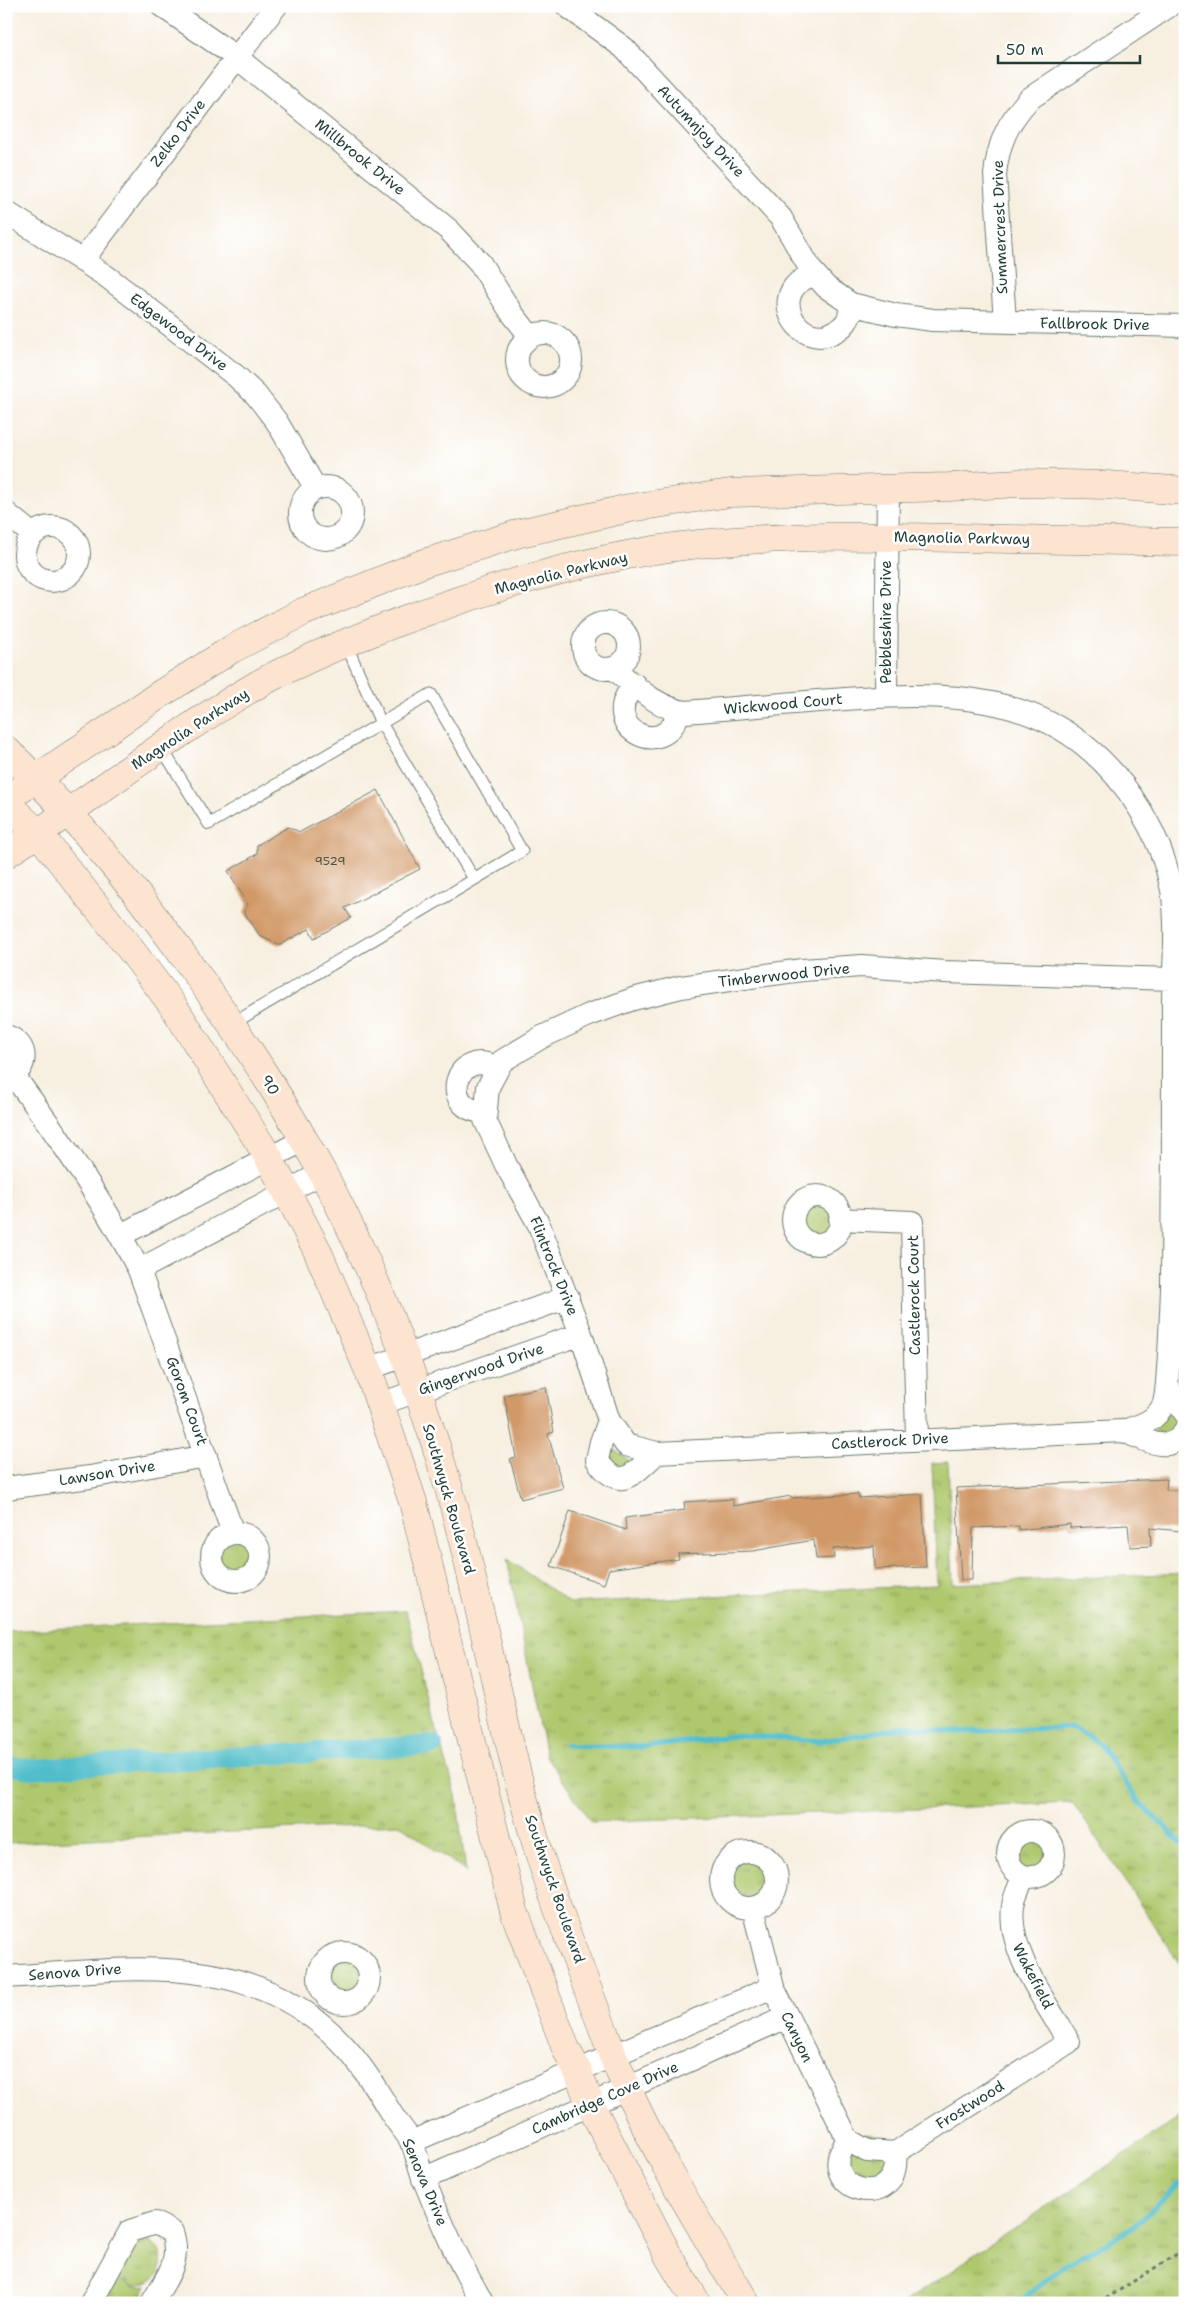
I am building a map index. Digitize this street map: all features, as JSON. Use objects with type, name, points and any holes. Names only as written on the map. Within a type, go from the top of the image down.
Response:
[{"type":"street","name":"Millbrook Drive","points":[[162,6],[236,57],[449,230],[480,263],[530,336]]},
{"type":"street","name":"Zelko Drive","points":[[82,261],[276,6]]},
{"type":"street","name":"Autumnjoy Drive","points":[[567,6],[624,48],[775,210],[814,275],[826,287],[851,304],[896,315],[933,320],[1005,322]]},
{"type":"street","name":"Summercrest Drive","points":[[1005,322],[995,174],[997,154],[1003,134],[1015,114],[1029,99],[1169,6]]},
{"type":"street","name":"Edgewood Drive","points":[[6,212],[106,276],[232,373],[256,395],[277,422],[316,489]]},
{"type":"street","points":[[814,275],[799,282],[790,294],[789,310],[795,325],[801,330],[807,334],[823,337],[838,331],[848,319],[851,304]]},
{"type":"street","name":"Fallbrook Drive","points":[[1005,322],[1185,326]]},
{"type":"street","points":[[697,2303],[670,2259],[590,2104],[578,2072],[566,2050],[514,1911],[413,1502],[368,1368],[317,1250],[288,1191],[269,1158],[174,1008],[131,950],[39,834],[6,801],[36,778],[162,693],[232,649],[303,612],[424,563],[520,533],[630,508],[730,493],[949,488],[1019,483],[1108,484],[1185,491]]},
{"type":"street","name":"Pebbleshire Drive","points":[[886,696],[888,488]]},
{"type":"street","points":[[6,513],[33,535]]},
{"type":"street","name":"Magnolia Parkway","points":[[6,854],[39,834],[160,746],[258,684],[345,642],[436,608],[514,583],[618,556],[710,544],[779,539],[887,536],[1185,542]]},
{"type":"street","name":"Wickwood Court","points":[[613,668],[654,701],[686,712],[886,696],[960,698],[991,702],[1023,711],[1054,725],[1082,743],[1110,768],[1151,830],[1164,861],[1172,891],[1175,925],[1172,979],[1179,1159],[1167,1382],[1164,1402],[1157,1416]]},
{"type":"street","points":[[635,685],[626,693],[622,704],[622,716],[627,726],[636,734],[647,738],[669,731],[676,722],[679,711]]},
{"type":"street","name":"90","points":[[6,750],[36,778],[67,812],[147,905],[232,1024],[304,1140],[322,1173],[373,1280],[417,1391]]},
{"type":"street","name":"Timberwood Drive","points":[[493,1077],[502,1061],[542,1037],[589,1015],[633,999],[681,987],[802,970],[862,966],[945,972],[1172,979]]},
{"type":"street","name":"Gorom Court","points":[[6,1036],[15,1039],[24,1053],[24,1062],[10,1077],[50,1125],[120,1235],[139,1270],[233,1533]]},
{"type":"street","points":[[486,1112],[475,1112],[466,1108],[456,1091],[457,1081],[461,1072],[479,1062],[489,1063],[493,1077]]},
{"type":"street","name":"Flintrock Drive","points":[[493,1077],[485,1120],[506,1165],[539,1224],[568,1297],[609,1421],[626,1445]]},
{"type":"street","points":[[120,1235],[304,1140]]},
{"type":"street","points":[[139,1270],[322,1173]]},
{"type":"street","name":"Castlerock Court","points":[[840,1219],[912,1222],[917,1439]]},
{"type":"street","points":[[368,1368],[568,1297]]},
{"type":"street","name":"Gingerwood Drive","points":[[380,1404],[581,1334]]},
{"type":"street","points":[[1167,1382],[1172,1395],[1185,1413]]},
{"type":"street","name":"Southwyck Boulevard","points":[[417,1391],[450,1492],[540,1858],[626,2088],[681,2194],[746,2303]]},
{"type":"street","name":"Castlerock Drive","points":[[626,1445],[657,1453],[1123,1430],[1141,1425],[1157,1416]]},
{"type":"street","points":[[609,1421],[601,1442],[598,1460],[606,1473],[617,1478],[633,1476],[657,1453]]},
{"type":"street","name":"Castlerock Drive","points":[[1123,1430],[1156,1445],[1169,1445],[1183,1434]]},
{"type":"street","name":"Lawson Drive","points":[[6,1488],[90,1477],[206,1456]]},
{"type":"street","points":[[413,1502],[450,1492]]},
{"type":"street","name":"Wakefield","points":[[1023,1877],[1013,1905],[1014,1937],[1032,1977],[1069,2042]]},
{"type":"street","name":"Canyon","points":[[753,1908],[773,1987],[848,2140]]},
{"type":"street","name":"Senova Drive","points":[[6,1977],[144,1968],[204,1972],[246,1982],[284,1997],[319,2022],[346,2048],[372,2080],[411,2142],[423,2179],[463,2270],[483,2303]]},
{"type":"street","points":[[411,2142],[773,1987]]},
{"type":"street","points":[[319,2022],[330,2000]]},
{"type":"street","name":"Cambridge Cove Drive","points":[[423,2179],[787,2017]]},
{"type":"street","name":"Frostwood","points":[[895,2153],[1069,2042]]},
{"type":"street","points":[[848,2140],[867,2151],[895,2153],[897,2165],[892,2177],[884,2186],[872,2191],[859,2190],[848,2184],[840,2174],[838,2162],[840,2150],[848,2140]]},
{"type":"street","points":[[91,2303],[130,2231],[155,2223],[172,2232],[176,2245],[174,2265],[152,2303]]},
{"type":"lane","points":[[345,642],[381,723],[474,879]]},
{"type":"lane","points":[[160,746],[210,824],[431,694],[522,851],[232,1024]]},
{"type":"path","points":[[1100,2303],[1185,2249]]},
{"type":"green space","points":[[813,1197],[822,1199],[830,1204],[835,1212],[837,1221],[835,1230],[830,1238],[822,1243],[813,1245],[804,1243],[796,1238],[791,1230],[789,1221],[791,1212],[796,1204],[804,1199]]},
{"type":"green space","points":[[1171,1410],[1176,1420],[1172,1431],[1160,1433],[1155,1431],[1154,1429]]},
{"type":"green space","points":[[610,1446],[631,1462],[621,1468],[610,1464],[607,1448]]},
{"type":"green space","points":[[948,1462],[953,1584],[1185,1573],[1185,1972],[1073,1803],[591,1822],[546,1756],[507,1559],[570,1603],[937,1585],[932,1463]]},
{"type":"green space","points":[[231,1527],[240,1529],[248,1534],[253,1542],[255,1551],[253,1560],[248,1568],[240,1573],[231,1575],[222,1573],[214,1568],[209,1560],[207,1551],[209,1542],[214,1534],[222,1529]]},
{"type":"green space","points":[[406,1611],[434,1721],[456,1795],[466,1872],[399,1824],[6,1843],[6,1631]]},
{"type":"green space","points":[[1028,1825],[1037,1827],[1045,1832],[1050,1840],[1052,1849],[1050,1858],[1045,1866],[1037,1871],[1028,1873],[1019,1871],[1011,1866],[1006,1858],[1004,1849],[1006,1840],[1011,1832],[1019,1827]]},
{"type":"green space","points":[[749,1855],[758,1857],[766,1862],[771,1870],[773,1879],[771,1888],[766,1896],[758,1901],[749,1903],[740,1901],[732,1896],[727,1888],[725,1879],[727,1870],[732,1862],[740,1857]]},
{"type":"green space","points":[[345,1955],[354,1957],[362,1962],[367,1970],[369,1979],[367,1988],[362,1996],[354,2001],[345,2003],[336,2001],[328,1996],[323,1988],[321,1979],[323,1970],[328,1962],[336,1957]]},
{"type":"green space","points":[[1185,2114],[1185,2303],[903,2303]]},
{"type":"green space","points":[[865,2134],[873,2134],[886,2142],[892,2163],[870,2182],[849,2172],[847,2148],[858,2137]]},
{"type":"green space","points":[[142,2238],[152,2243],[158,2250],[161,2258],[161,2267],[151,2280],[142,2284],[131,2285],[118,2275],[116,2251]]},
{"type":"green space","points":[[116,2274],[130,2285],[138,2287],[147,2286],[139,2303],[106,2303],[103,2300]]},
{"type":"building","points":[[378,790],[420,869],[345,908],[351,918],[314,938],[309,929],[279,945],[260,936],[244,912],[248,904],[228,871],[257,854],[257,845],[288,827],[300,832]]},
{"type":"building","points":[[546,1387],[554,1432],[548,1434],[563,1488],[521,1499],[510,1459],[516,1457],[504,1395]]},
{"type":"building","points":[[1167,1479],[1166,1490],[1179,1490],[1181,1531],[1150,1528],[1151,1546],[1130,1547],[1128,1525],[1070,1528],[1070,1524],[1019,1530],[1019,1526],[973,1528],[972,1580],[961,1580],[956,1488]]},
{"type":"building","points":[[858,1494],[859,1498],[922,1494],[926,1567],[875,1569],[874,1546],[833,1549],[834,1558],[816,1559],[814,1540],[753,1551],[678,1554],[679,1559],[609,1569],[604,1584],[551,1566],[570,1511],[626,1530],[625,1518],[685,1510],[684,1502],[733,1499],[733,1506],[791,1496],[791,1498]]},
{"type":"waterway","points":[[566,1745],[645,1747],[740,1735],[821,1741],[907,1727],[955,1732],[1073,1727],[1100,1744],[1137,1800],[1185,1847]]},
{"type":"waterway","points":[[6,1765],[30,1769],[433,1745]]},
{"type":"waterway","points":[[1018,2303],[1064,2266],[1134,2227],[1176,2187],[1185,2181]]}]
